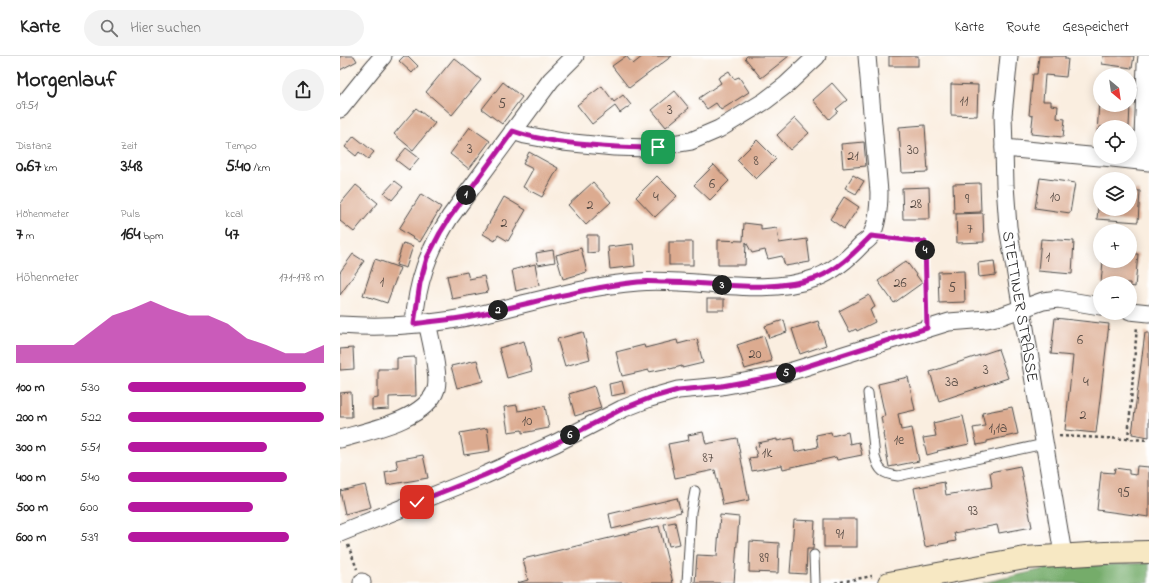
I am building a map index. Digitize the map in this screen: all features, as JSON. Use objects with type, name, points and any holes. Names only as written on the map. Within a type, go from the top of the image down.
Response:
[{"type":"street","points":[[340,438],[397,422],[417,411],[428,401],[436,389],[436,376],[421,323],[420,283],[427,258],[450,217],[513,131],[551,80],[575,56]]},
{"type":"street","points":[[513,131],[525,135],[563,142],[614,147],[648,148],[691,141],[719,129],[765,101],[786,85],[817,56]]},
{"type":"street","points":[[340,325],[382,326],[421,323],[472,316],[565,294],[607,286],[640,282],[758,286],[796,283],[816,278],[831,271],[858,249],[871,236],[876,221],[879,192],[867,56]]},
{"type":"street","name":"STETTINER STRASSE","points":[[1009,56],[1003,115],[1008,227],[1062,554]]},
{"type":"street","points":[[1146,161],[1147,56]]},
{"type":"street","points":[[340,109],[380,57]]},
{"type":"street","points":[[1004,148],[1093,156]]},
{"type":"street","points":[[341,532],[485,475],[556,443],[622,409],[650,398],[678,390],[722,386],[776,376],[927,328],[949,322],[1001,316],[1043,301],[1058,299],[1093,305]]},
{"type":"street","points":[[889,583],[1025,558],[1062,554],[1149,552]]},
{"type":"lane","points":[[868,393],[877,466],[886,474],[898,476],[1044,440]]},
{"type":"lane","points":[[687,583],[691,512],[695,491]]},
{"type":"lane","points":[[814,555],[815,583]]},
{"type":"path","points":[[871,236],[925,242],[927,328]]},
{"type":"path","points":[[1128,439],[1139,312]]},
{"type":"path","points":[[1044,440],[1149,440]]},
{"type":"path","points":[[341,532],[360,578]]},
{"type":"green space","points":[[1149,563],[1149,583],[983,583],[1053,567]]},
{"type":"building","points":[[340,56],[354,56],[357,61],[340,70]]},
{"type":"building","points":[[404,56],[408,56],[418,66],[412,73],[399,61]]},
{"type":"building","points":[[626,56],[633,64],[643,56],[672,56],[629,88],[612,66]]},
{"type":"building","points":[[747,56],[789,56],[761,78],[745,58]]},
{"type":"building","points":[[889,56],[918,56],[918,66],[889,66]]},
{"type":"building","points":[[1039,56],[1065,56],[1065,59],[1068,59],[1066,77],[1045,75],[1043,101],[1051,101],[1051,105],[1058,106],[1057,118],[1065,119],[1063,137],[1031,134],[1033,116],[1029,115],[1033,74],[1037,74]]},
{"type":"building","points":[[1103,56],[1134,56],[1132,68],[1102,64]]},
{"type":"building","points":[[454,58],[481,80],[452,115],[426,92]]},
{"type":"building","points":[[729,71],[734,79],[739,77],[749,92],[721,110],[716,103],[707,109],[699,98],[721,83],[718,78]]},
{"type":"building","points":[[503,82],[522,97],[502,124],[482,109]]},
{"type":"building","points":[[832,83],[847,100],[836,109],[838,111],[829,119],[813,100]]},
{"type":"building","points":[[951,84],[978,85],[977,116],[951,115]]},
{"type":"building","points":[[602,86],[614,102],[623,95],[631,105],[620,113],[615,106],[592,124],[577,105]]},
{"type":"building","points":[[675,91],[689,108],[666,127],[652,110]]},
{"type":"building","points":[[416,108],[435,123],[413,150],[394,134]]},
{"type":"building","points":[[1098,112],[1130,112],[1129,120],[1098,120]]},
{"type":"building","points":[[795,118],[809,133],[790,150],[777,135]]},
{"type":"building","points":[[925,125],[928,172],[902,173],[899,127]]},
{"type":"building","points":[[470,127],[490,141],[469,169],[450,154]]},
{"type":"building","points":[[354,136],[374,152],[368,159],[359,152],[356,156],[345,147]]},
{"type":"building","points":[[757,140],[776,159],[756,179],[737,160]]},
{"type":"building","points":[[864,142],[866,166],[843,168],[841,144]]},
{"type":"building","points":[[406,148],[419,158],[409,170],[396,160]]},
{"type":"building","points":[[529,152],[558,168],[542,197],[523,187],[533,169],[523,164]]},
{"type":"building","points":[[714,165],[729,181],[710,200],[694,185]]},
{"type":"building","points":[[853,175],[864,181],[856,194],[845,188]]},
{"type":"building","points":[[657,176],[677,196],[655,217],[636,197]]},
{"type":"building","points":[[1040,178],[1075,183],[1070,213],[1035,208]]},
{"type":"building","points":[[395,181],[403,187],[392,200],[384,193]]},
{"type":"building","points":[[593,182],[611,202],[586,225],[568,205]]},
{"type":"building","points":[[980,183],[981,212],[954,213],[953,184]]},
{"type":"building","points":[[356,185],[378,203],[354,232],[340,221],[340,204]]},
{"type":"building","points":[[929,187],[930,219],[903,219],[902,188]]},
{"type":"building","points":[[1137,191],[1140,191],[1138,222],[1097,219],[1097,216],[1137,216]]},
{"type":"building","points":[[421,194],[441,207],[420,242],[399,229]]},
{"type":"building","points":[[504,197],[526,210],[508,241],[498,235],[495,241],[483,234]]},
{"type":"building","points":[[844,197],[859,207],[844,229],[830,219]]},
{"type":"building","points":[[983,213],[984,242],[957,243],[956,214]]},
{"type":"building","points":[[744,223],[761,225],[761,230],[777,228],[779,243],[807,239],[810,262],[785,266],[782,256],[768,259],[765,250],[752,253],[746,242],[745,265],[718,265],[718,240],[743,241]]},
{"type":"building","points":[[587,235],[598,235],[598,252],[587,253]]},
{"type":"building","points":[[1041,239],[1074,241],[1072,274],[1038,271]]},
{"type":"building","points":[[669,242],[693,242],[693,265],[669,265]]},
{"type":"building","points":[[403,243],[413,246],[406,268],[396,265]]},
{"type":"building","points":[[633,244],[635,266],[610,269],[608,247]]},
{"type":"building","points":[[581,248],[587,272],[563,279],[556,255]]},
{"type":"building","points":[[553,250],[555,262],[538,265],[536,253]]},
{"type":"building","points":[[353,254],[364,261],[340,295],[340,272]]},
{"type":"building","points":[[375,259],[400,268],[387,303],[363,295]]},
{"type":"building","points":[[906,261],[922,283],[894,303],[878,281]]},
{"type":"building","points":[[994,261],[996,275],[979,277],[978,263]]},
{"type":"building","points":[[535,264],[539,285],[516,291],[512,270]]},
{"type":"building","points":[[1102,268],[1137,268],[1136,276],[1102,276]]},
{"type":"building","points":[[964,271],[965,302],[939,303],[938,272]]},
{"type":"building","points":[[467,272],[469,279],[484,276],[488,292],[452,299],[447,276]]},
{"type":"building","points":[[869,295],[875,307],[870,310],[875,322],[857,331],[856,329],[850,332],[839,311]]},
{"type":"building","points":[[707,299],[724,299],[724,310],[707,310]]},
{"type":"building","points":[[1055,318],[1109,324],[1096,433],[1065,430],[1073,356],[1051,354]]},
{"type":"building","points":[[784,320],[787,332],[769,338],[765,326]]},
{"type":"building","points":[[818,321],[826,345],[800,354],[792,329]]},
{"type":"building","points":[[583,332],[590,359],[565,366],[557,339]]},
{"type":"building","points":[[1145,333],[1149,333],[1149,437],[1132,434]]},
{"type":"building","points":[[764,336],[772,361],[745,369],[737,345]]},
{"type":"building","points":[[697,339],[703,363],[682,368],[682,366],[649,372],[649,370],[622,376],[616,352],[644,345],[645,348],[677,340],[678,344]]},
{"type":"building","points":[[524,341],[532,371],[507,378],[499,348]]},
{"type":"building","points":[[353,348],[354,369],[340,370],[340,349]]},
{"type":"building","points":[[998,349],[1008,378],[939,401],[930,372]]},
{"type":"building","points":[[415,357],[416,396],[389,397],[389,409],[372,410],[372,399],[378,398],[378,369],[397,369],[397,358]]},
{"type":"building","points":[[477,360],[483,381],[457,388],[451,366]]},
{"type":"building","points":[[908,377],[915,410],[898,414],[901,430],[912,428],[919,461],[889,467],[881,417],[885,416],[878,384]]},
{"type":"building","points":[[622,381],[625,393],[611,396],[609,384]]},
{"type":"building","points":[[594,386],[601,408],[575,416],[569,394]]},
{"type":"building","points":[[351,392],[352,417],[340,417],[340,393]]},
{"type":"building","points":[[517,405],[518,411],[545,406],[549,428],[522,433],[522,430],[508,432],[504,407]]},
{"type":"building","points":[[1012,407],[1018,434],[987,441],[987,443],[977,445],[973,428],[985,426],[982,413]]},
{"type":"building","points":[[963,416],[969,444],[937,451],[938,452],[927,455],[923,438],[936,436],[933,423]]},
{"type":"building","points":[[487,428],[490,451],[464,455],[460,433]]},
{"type":"building","points":[[703,432],[706,444],[737,438],[749,500],[723,505],[715,470],[675,478],[668,444],[689,440],[688,435]]},
{"type":"building","points":[[831,432],[832,436],[848,432],[850,444],[859,442],[862,455],[837,460],[836,457],[783,469],[782,465],[752,471],[749,458],[757,457],[755,447],[759,446],[758,443],[777,439],[777,441],[793,438],[795,452],[818,447],[816,435]]},
{"type":"building","points":[[423,455],[428,478],[387,485],[385,472],[398,469],[396,460]]},
{"type":"building","points":[[1020,466],[1032,527],[999,533],[997,525],[954,533],[956,541],[925,547],[914,488],[944,482],[946,495],[992,487],[990,472]]},
{"type":"building","points":[[1137,466],[1149,467],[1149,517],[1097,510],[1101,472],[1114,473],[1115,468],[1129,470],[1129,474],[1136,475]]},
{"type":"building","points":[[365,485],[371,507],[345,514],[340,491]]},
{"type":"building","points":[[677,498],[681,512],[612,529],[609,514]]},
{"type":"building","points":[[720,515],[739,517],[734,583],[695,583],[697,555],[717,556]]},
{"type":"building","points":[[824,519],[857,519],[857,547],[824,547]]},
{"type":"building","points":[[794,520],[815,521],[813,549],[807,549],[806,574],[790,573]]},
{"type":"building","points":[[675,522],[680,544],[669,546],[664,524]]},
{"type":"building","points":[[659,526],[673,583],[517,583],[528,580],[523,559]]},
{"type":"building","points":[[750,541],[779,543],[778,573],[749,572]]},
{"type":"route","points":[[417,502],[485,475],[556,443],[622,409],[650,398],[678,390],[722,386],[776,376],[927,328],[925,242],[871,236],[858,249],[831,271],[816,278],[796,283],[758,286],[640,282],[607,286],[565,294],[472,316],[414,324],[420,283],[427,258],[450,217],[513,131],[525,135],[563,142],[614,147],[658,147]]}]
